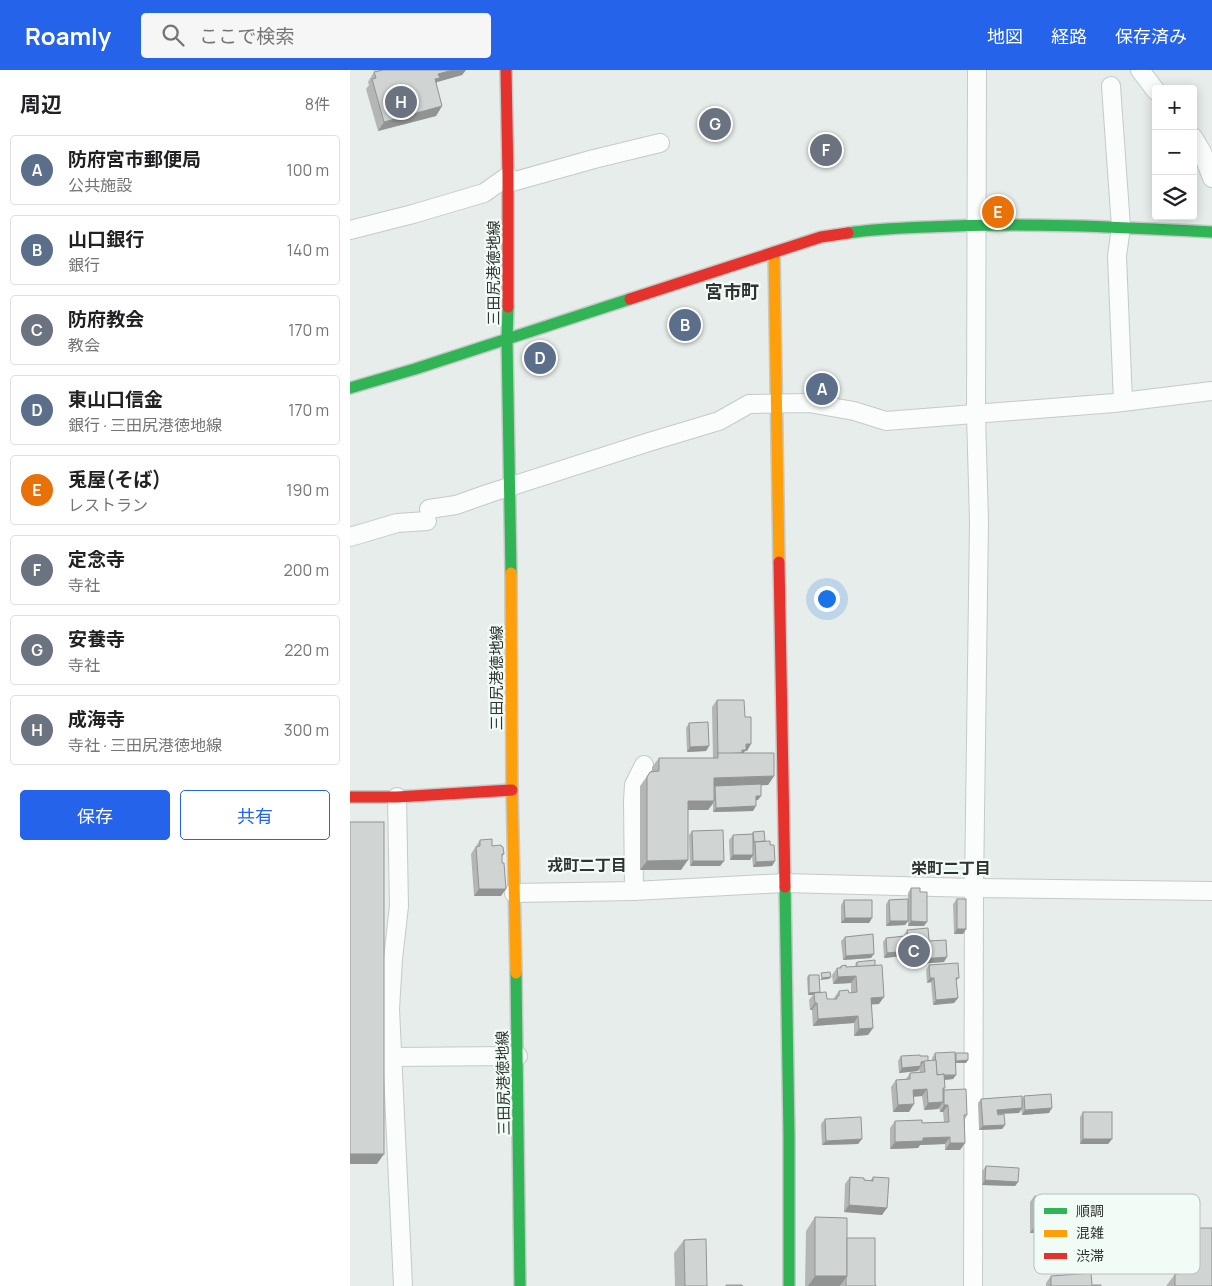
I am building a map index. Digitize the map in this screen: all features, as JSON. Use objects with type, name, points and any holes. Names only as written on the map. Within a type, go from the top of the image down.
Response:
[{"type":"street","name":"三田尻港徳地線","points":[[506,70],[512,790],[518,1056],[520,1286]]},
{"type":"street","points":[[973,1286],[974,888],[979,521],[976,415],[977,70]]},
{"type":"street","points":[[1140,70],[1152,86]]},
{"type":"street","points":[[1111,86],[1120,227],[1116,256],[1123,402]]},
{"type":"street","points":[[350,230],[484,193],[508,180],[660,143]]},
{"type":"street","points":[[1197,144],[1212,178]]},
{"type":"street","points":[[350,388],[507,340],[822,237],[868,230],[977,224],[1120,227],[1212,232]]},
{"type":"street","points":[[774,252],[789,1136],[789,1286]]},
{"type":"street","points":[[350,537],[428,515],[648,442],[719,421],[749,404],[809,403],[854,411],[886,421],[1123,402],[1212,391]]},
{"type":"street","points":[[634,891],[634,785],[644,765]]},
{"type":"street","points":[[350,797],[397,797],[512,790]]},
{"type":"street","points":[[397,797],[399,906],[390,1009],[403,1286]]},
{"type":"street","points":[[514,892],[634,891],[784,883],[1122,891],[1212,891]]},
{"type":"street","points":[[393,1058],[518,1056]]},
{"type":"building","points":[[383,70],[453,70],[438,74],[440,78],[435,79],[442,106],[384,122],[372,79],[376,78],[374,72]]},
{"type":"building","points":[[717,700],[744,700],[745,717],[751,717],[751,744],[746,744],[746,750],[742,750],[742,753],[718,754]]},
{"type":"building","points":[[708,722],[709,746],[690,747],[689,723]]},
{"type":"building","points":[[718,753],[774,753],[774,776],[714,778],[714,801],[688,801],[688,860],[647,861],[647,777],[650,772],[659,771],[659,758],[718,758]]},
{"type":"building","points":[[761,784],[761,796],[756,796],[756,806],[716,808],[715,786]]},
{"type":"building","points":[[350,822],[384,822],[384,1154],[350,1154]]},
{"type":"building","points":[[723,830],[724,861],[693,861],[692,831]]},
{"type":"building","points":[[764,831],[765,841],[754,842],[753,832]]},
{"type":"building","points":[[753,834],[753,855],[733,855],[733,835]]},
{"type":"building","points":[[492,839],[492,846],[501,845],[503,847],[502,863],[504,863],[506,889],[479,889],[476,847],[480,846],[480,840]]},
{"type":"building","points":[[770,841],[770,845],[774,845],[775,861],[756,862],[755,842]]},
{"type":"building","points":[[911,888],[920,888],[920,892],[927,892],[927,922],[911,921]]},
{"type":"building","points":[[908,899],[908,921],[890,921],[889,900]]},
{"type":"building","points":[[957,899],[966,899],[966,929],[957,929]]},
{"type":"building","points":[[844,900],[872,900],[872,918],[845,918]]},
{"type":"building","points":[[928,928],[929,941],[946,940],[947,957],[910,960],[907,930]]},
{"type":"building","points":[[873,934],[874,954],[846,956],[845,937]]},
{"type":"building","points":[[905,936],[907,951],[887,953],[886,938]]},
{"type":"building","points":[[875,960],[875,966],[857,967],[857,962]]},
{"type":"building","points":[[958,963],[959,978],[956,978],[958,998],[936,1000],[934,978],[930,978],[929,965]]},
{"type":"building","points":[[846,965],[846,967],[882,965],[884,997],[871,998],[873,1028],[859,1029],[858,1016],[818,1019],[814,993],[826,992],[827,999],[837,999],[839,991],[857,992],[856,976],[838,977],[837,968]]},
{"type":"building","points":[[830,972],[831,977],[822,978],[821,973]]},
{"type":"building","points":[[809,975],[819,975],[820,992],[809,993]]},
{"type":"building","points":[[955,1052],[956,1075],[937,1075],[935,1053]]},
{"type":"building","points":[[956,1053],[968,1053],[968,1060],[956,1061]]},
{"type":"building","points":[[901,1056],[928,1056],[928,1061],[921,1062],[921,1066],[902,1068]]},
{"type":"building","points":[[936,1060],[937,1075],[944,1074],[943,1102],[928,1103],[927,1089],[913,1090],[914,1104],[898,1105],[896,1080],[910,1079],[910,1073],[925,1072],[924,1061]]},
{"type":"building","points":[[966,1089],[967,1115],[964,1115],[965,1143],[950,1143],[950,1137],[923,1138],[923,1141],[895,1142],[895,1121],[949,1122],[948,1105],[944,1105],[944,1090]]},
{"type":"building","points":[[1051,1094],[1052,1108],[1025,1110],[1024,1096]]},
{"type":"building","points":[[1022,1096],[1022,1108],[997,1110],[998,1115],[1004,1114],[1005,1125],[983,1126],[981,1099]]},
{"type":"building","points":[[1083,1112],[1112,1112],[1112,1139],[1083,1139]]},
{"type":"building","points":[[861,1117],[862,1139],[826,1141],[825,1119]]},
{"type":"building","points":[[986,1166],[1019,1168],[1018,1182],[985,1180]]},
{"type":"building","points":[[850,1177],[873,1181],[873,1177],[889,1178],[887,1208],[849,1205]]},
{"type":"building","points":[[815,1217],[847,1218],[847,1276],[815,1276]]},
{"type":"building","points":[[1200,1228],[1212,1228],[1212,1286],[1175,1286],[1175,1274],[1200,1274]]},
{"type":"building","points":[[847,1238],[875,1238],[876,1286],[846,1286]]},
{"type":"building","points":[[706,1239],[707,1286],[685,1286],[684,1240]]},
{"type":"building","points":[[1091,1274],[1092,1285],[1101,1286],[1051,1286],[1051,1276]]},
{"type":"building","points":[[742,1285],[743,1286],[726,1286]]},
{"type":"traffic: fast","points":[[848,233],[897,228],[998,225],[1212,232]]},
{"type":"traffic: fast","points":[[350,388],[415,369],[630,299]]},
{"type":"traffic: fast","points":[[508,307],[511,573]]},
{"type":"traffic: fast","points":[[785,887],[789,1135],[789,1286]]},
{"type":"traffic: fast","points":[[516,973],[520,1286]]},
{"type":"traffic: slow","points":[[774,252],[779,562]]},
{"type":"traffic: slow","points":[[511,573],[512,790],[516,973]]},
{"type":"traffic: jam","points":[[506,70],[508,307]]},
{"type":"traffic: jam","points":[[630,299],[821,237],[848,233]]},
{"type":"traffic: jam","points":[[779,562],[785,887]]},
{"type":"traffic: jam","points":[[350,797],[397,797],[512,790]]},
{"type":"place","name":"成海寺","points":[[401,102]]},
{"type":"place","name":"安養寺","points":[[715,124]]},
{"type":"place","name":"定念寺","points":[[826,150]]},
{"type":"place","name":"兎屋(そば)","points":[[998,212]]},
{"type":"place","name":"山口銀行","points":[[685,325]]},
{"type":"place","name":"東山口信金","points":[[540,358]]},
{"type":"place","name":"防府宮市郵便局","points":[[822,389]]},
{"type":"place","name":"防府教会","points":[[914,951]]},
{"type":"district","name":"宮市町","points":[[732,291]]},
{"type":"district","name":"戎町二丁目","points":[[587,865]]},
{"type":"district","name":"栄町二丁目","points":[[951,868]]}]
